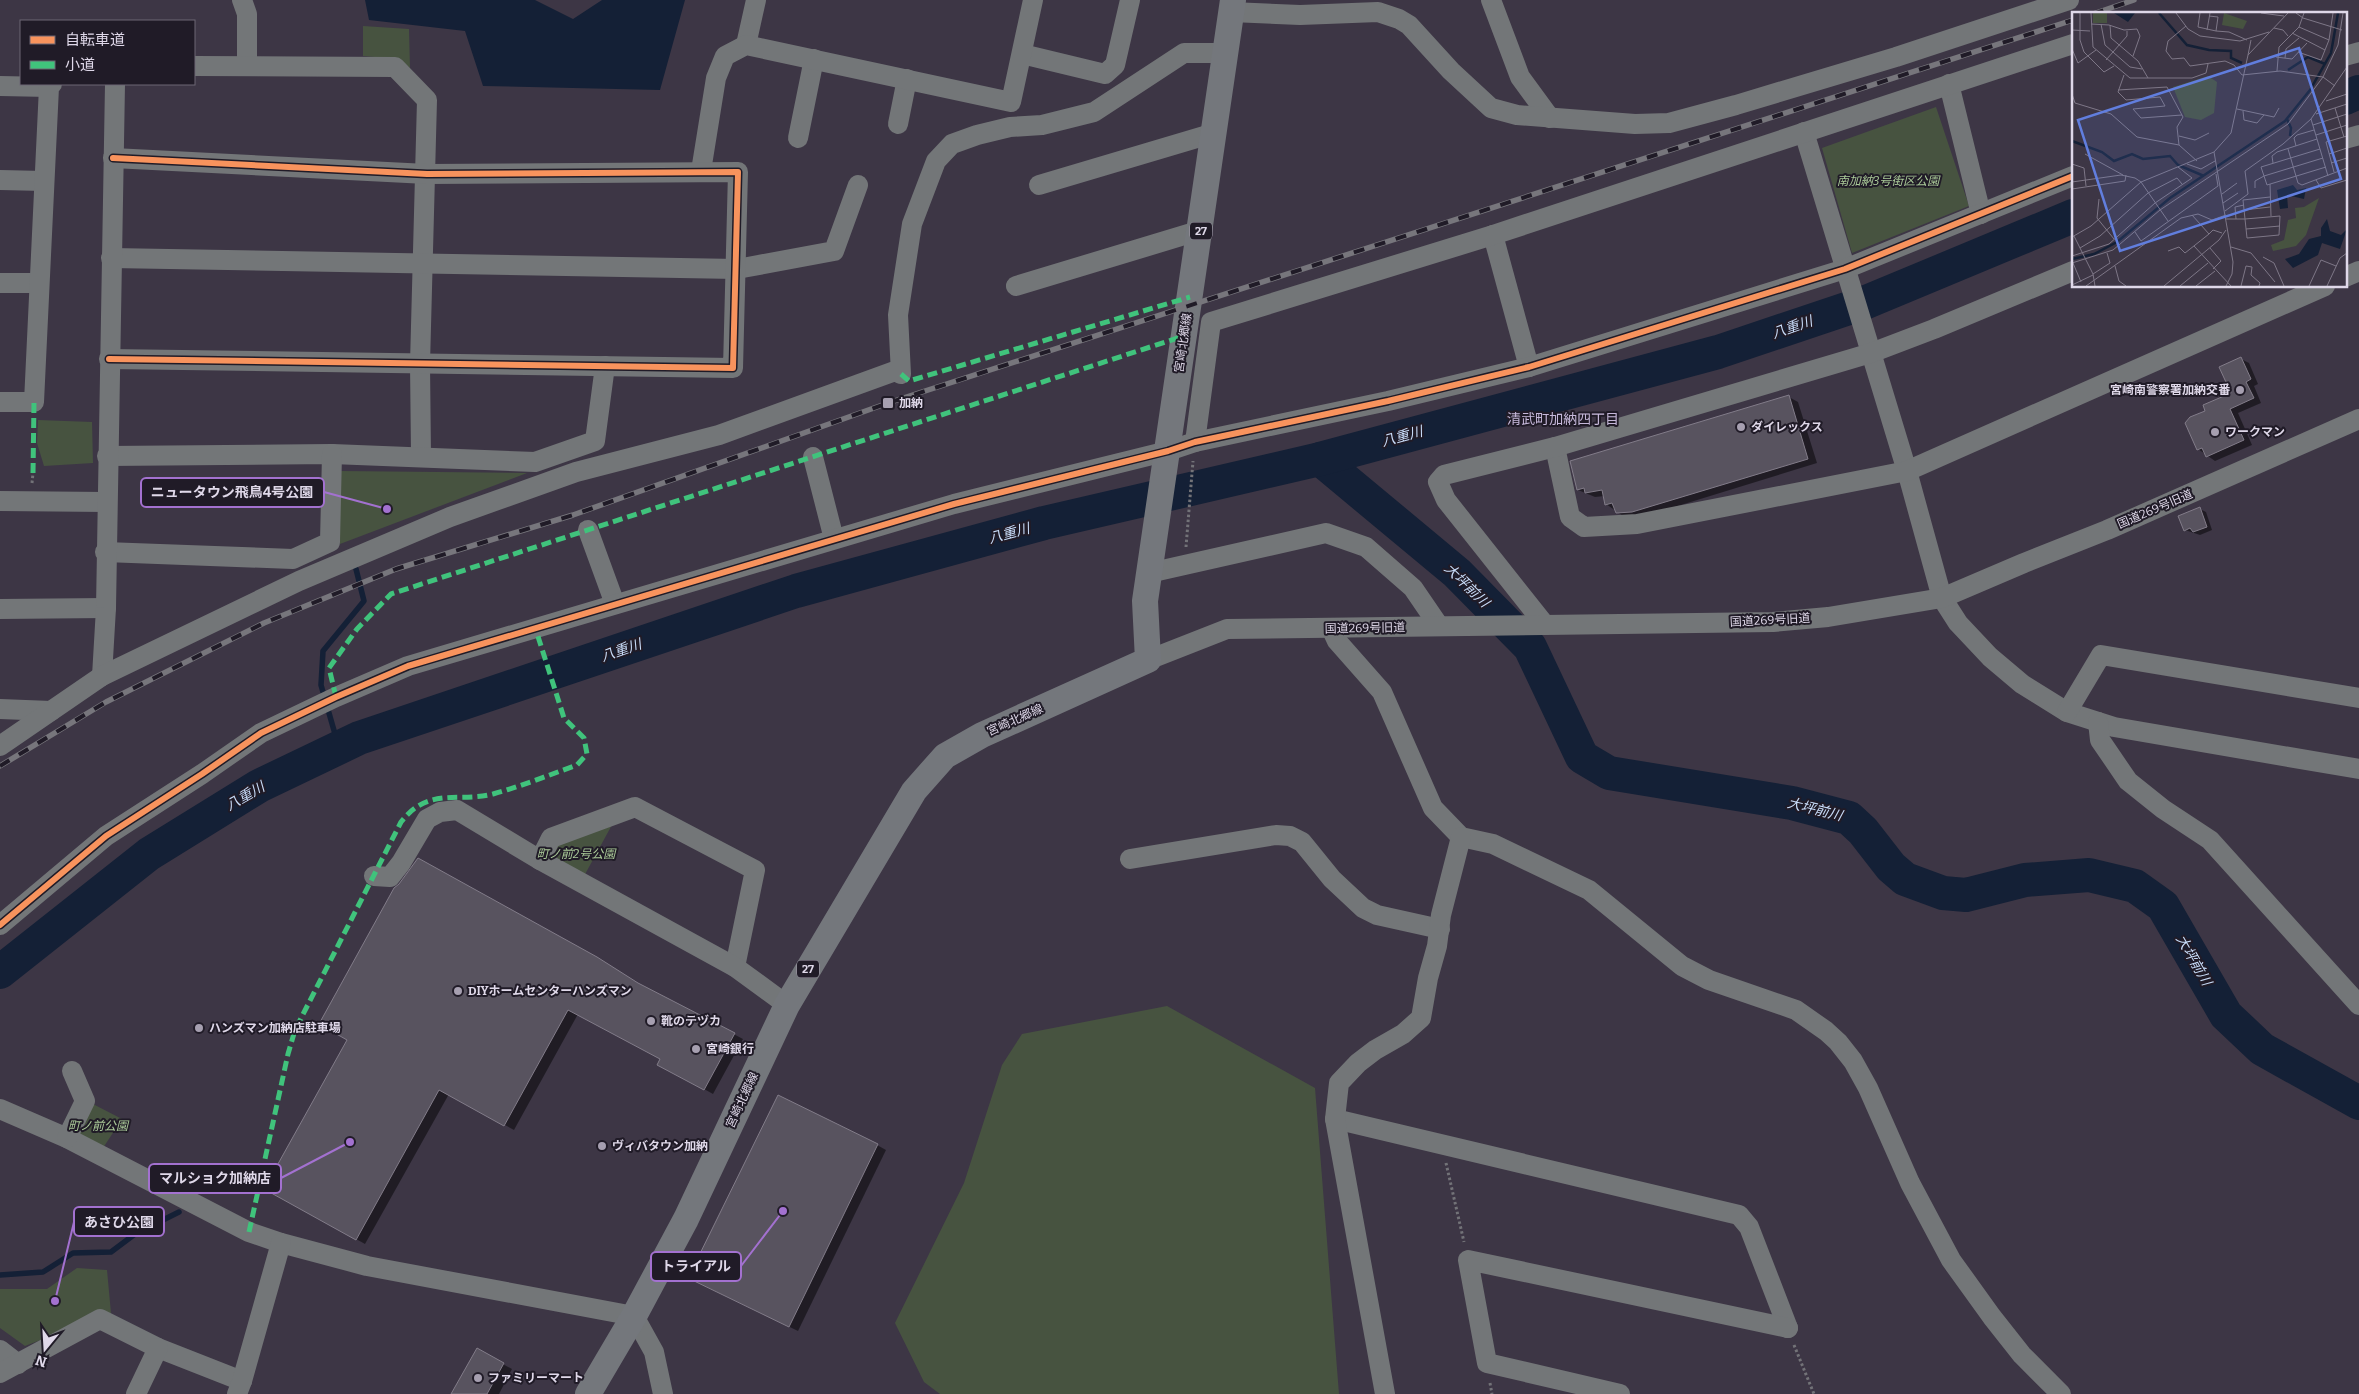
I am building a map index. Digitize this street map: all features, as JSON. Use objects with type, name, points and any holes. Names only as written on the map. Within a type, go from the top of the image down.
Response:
[{"type":"main road","name":"宮崎北郷線","points":[[588,1394],[634,1316],[686,1219],[787,1005],[914,791],[945,756],[982,735],[1148,660],[1145,609],[1150,566],[1201,230],[1232,6]]},
{"type":"street","points":[[242,0],[248,14],[247,66]]},
{"type":"street","points":[[746,45],[756,0]]},
{"type":"street","points":[[701,171],[716,78],[725,56],[746,45],[1012,102],[1031,0]]},
{"type":"street","points":[[1022,54],[1105,74],[1115,64],[1130,0]]},
{"type":"street","points":[[1491,0],[1520,77],[1550,118]]},
{"type":"street","points":[[1232,6],[1300,15],[1378,12],[1399,19],[1409,25],[1451,71],[1491,108],[1517,115],[1635,124],[1669,123],[1896,57],[2069,0]]},
{"type":"street","points":[[1195,442],[1211,322],[1493,235],[2072,44]]},
{"type":"street","points":[[0,746],[102,676],[299,581],[450,517],[576,472],[719,435],[895,371],[901,374],[898,315],[912,224],[936,161],[952,144],[977,135],[1010,127],[1042,124],[1094,112],[1184,52],[1224,53]]},
{"type":"street","points":[[2346,56],[2359,52]]},
{"type":"street","points":[[798,138],[814,59]]},
{"type":"street","points":[[195,66],[394,67],[427,100],[427,174],[420,364],[421,456]]},
{"type":"street","points":[[898,124],[907,79]]},
{"type":"street","points":[[1949,84],[1981,214]]},
{"type":"street","points":[[0,86],[50,85],[34,402],[0,402]]},
{"type":"street","points":[[102,676],[106,608],[105,552],[115,85]]},
{"type":"street","points":[[1804,132],[1907,471],[1942,598],[1958,624],[1990,657],[2022,684],[2067,712],[2098,722],[2142,732],[2359,769]]},
{"type":"street","points":[[1039,184],[1214,133]]},
{"type":"street","points":[[2346,139],[2359,135]]},
{"type":"street","points":[[109,359],[733,368],[737,269],[738,172],[427,174],[113,158]]},
{"type":"street","points":[[0,925],[106,836],[202,774],[262,732],[408,666],[954,504],[1167,456],[1195,442],[1388,401],[1529,367],[1846,273],[2072,176]]},
{"type":"street","points":[[0,180],[44,180]]},
{"type":"street","points":[[112,258],[737,269],[834,251],[858,185]]},
{"type":"street","points":[[1016,286],[1201,230]]},
{"type":"street","points":[[1493,235],[1529,367]]},
{"type":"street","points":[[1536,625],[1446,500],[1438,482],[1444,475],[1555,447],[1870,347],[1934,329],[2072,271]]},
{"type":"street","points":[[2346,277],[2359,271]]},
{"type":"street","points":[[0,283],[39,283]]},
{"type":"street","points":[[1555,447],[1570,517],[1584,527],[1637,524],[1907,471],[2320,288]]},
{"type":"street","points":[[107,456],[332,454],[421,456],[535,462],[595,441],[605,366]]},
{"type":"street","name":"国道269号旧道","points":[[1148,660],[1227,629],[1773,622],[1828,617],[1942,598],[2024,562],[2107,530],[2359,419]]},
{"type":"street","points":[[105,552],[293,559],[330,542],[332,454]]},
{"type":"street","points":[[812,457],[834,539]]},
{"type":"street","points":[[0,501],[106,502]]},
{"type":"street","points":[[588,530],[615,604]]},
{"type":"street","points":[[1150,566],[1184,565],[1326,533],[1366,547],[1413,588],[1438,626]]},
{"type":"street","points":[[0,609],[106,608]]},
{"type":"street","points":[[1331,628],[1336,641],[1382,692],[1433,808],[1461,837],[1493,844],[1589,890],[1682,966],[1708,980],[1796,1010],[1826,1030],[1853,1061],[1864,1081],[1910,1183],[1952,1260],[1992,1318],[2022,1355],[2061,1394]]},
{"type":"street","points":[[2067,712],[2101,655],[2359,698]]},
{"type":"street","points":[[0,709],[51,711]]},
{"type":"street","points":[[2098,722],[2100,740],[2128,781],[2163,809],[2210,840],[2359,1005]]},
{"type":"street","points":[[540,860],[551,838],[635,807],[755,870],[735,967]]},
{"type":"street","points":[[374,876],[390,877],[401,863],[426,819],[440,812],[457,810],[540,860],[735,967],[787,1005]]},
{"type":"street","points":[[1130,859],[1276,835],[1290,836],[1302,842],[1332,879],[1363,908],[1377,915],[1440,929]]},
{"type":"street","points":[[1385,1394],[1335,1119],[1339,1084],[1358,1063],[1375,1050],[1409,1030],[1421,1018],[1440,929],[1441,915],[1461,837]]},
{"type":"street","points":[[67,1138],[85,1101],[72,1071]]},
{"type":"street","points":[[0,1109],[67,1138],[249,1232],[281,1243],[367,1266],[634,1316],[654,1352],[663,1394]]},
{"type":"street","points":[[1335,1119],[1738,1215],[1749,1227],[1788,1328]]},
{"type":"street","points":[[0,1373],[100,1319],[239,1387],[281,1243]]},
{"type":"street","points":[[1620,1394],[1487,1363],[1468,1260],[1788,1328]]},
{"type":"street","points":[[136,1394],[158,1348]]},
{"type":"street","points":[[0,1350],[18,1364]]},
{"type":"path","points":[[1184,565],[1195,442]]},
{"type":"path","points":[[1442,1145],[1468,1260]]},
{"type":"path","points":[[1788,1328],[1814,1394]]},
{"type":"green space","points":[[363,26],[409,29],[410,68],[398,59],[363,56]]},
{"type":"green space","name":"南加納3号街区公園","points":[[1936,107],[1969,206],[1852,253],[1822,148]]},
{"type":"green space","points":[[38,420],[92,422],[93,463],[44,466],[37,443]]},
{"type":"green space","points":[[340,471],[527,473],[340,544]]},
{"type":"green space","name":"町ノ前2号公園","points":[[613,823],[583,878],[555,862],[553,851],[559,844]]},
{"type":"green space","points":[[1167,1006],[1315,1088],[1339,1394],[940,1394],[924,1382],[895,1323],[964,1183],[1002,1065],[1022,1034]]},
{"type":"green space","name":"町ノ前公園","points":[[91,1103],[122,1119],[103,1148],[76,1132]]},
{"type":"green space","points":[[77,1268],[107,1270],[111,1313],[25,1346],[0,1328],[0,1289],[47,1289]]},
{"type":"water","points":[[365,0],[535,0],[573,19],[602,0],[685,0],[660,90],[483,86],[465,31],[369,20]]},
{"type":"building","name":"ワークマン","points":[[2241,357],[2251,379],[2246,382],[2254,398],[2230,409],[2244,440],[2206,457],[2202,448],[2197,450],[2185,423],[2190,417],[2205,411],[2203,405],[2231,393],[2219,367]]},
{"type":"building","name":"ダイレックス","points":[[1789,395],[1808,459],[1632,512],[1616,513],[1612,503],[1605,505],[1602,490],[1585,493],[1584,488],[1577,490],[1570,461]]},
{"type":"building","points":[[2200,507],[2207,527],[2193,532],[2190,528],[2184,531],[2178,516]]},
{"type":"building","points":[[418,858],[597,957],[638,983],[735,1033],[704,1090],[657,1065],[660,1059],[568,1010],[504,1126],[439,1090],[356,1240],[264,1189],[347,1040],[319,1024],[394,888]]},
{"type":"building","points":[[778,1095],[878,1144],[789,1327],[688,1278]]},
{"type":"building","name":"ファミリーマート","points":[[477,1348],[504,1363],[487,1394],[451,1394]]},
{"type":"waterway","name":"八重川","points":[[2346,98],[2359,92]]},
{"type":"waterway","name":"八重川","points":[[0,972],[149,854],[259,786],[359,738],[796,591],[1044,523],[1320,459],[1718,352],[1864,303],[2072,216]]},
{"type":"waterway","name":"大坪前川","points":[[1320,459],[1457,573],[1530,647],[1582,757],[1609,773],[1792,803],[1849,818],[1863,831],[1891,867],[1905,879],[1943,893],[1966,895],[2025,880],[2089,875],[2135,886],[2163,906],[2226,1015],[2262,1049],[2359,1103]]},
{"type":"waterway","points":[[339,748],[321,685],[323,651],[364,601],[356,569]]},
{"type":"waterway","points":[[0,1275],[43,1272],[73,1253],[111,1252],[135,1234],[179,1212]]},
{"type":"railway","points":[[2099,12],[2134,0]]},
{"type":"railway","points":[[0,766],[106,702],[264,623],[396,569],[573,515],[888,403],[2072,20]]},
{"type":"marked path","points":[[901,374],[909,381],[1190,297]]},
{"type":"marked path","points":[[336,697],[329,668],[357,629],[391,594],[1184,336]]},
{"type":"marked path","points":[[33,473],[34,402]]},
{"type":"marked path","points":[[249,1232],[295,1030],[401,822],[422,804],[444,798],[480,796],[504,791],[577,765],[587,754],[584,738],[564,718],[535,627]]},
{"type":"cycle path","points":[[109,359],[733,368],[738,172],[427,174],[113,158]]},
{"type":"cycle path","points":[[0,925],[106,836],[261,733],[336,697],[408,666],[954,504],[1168,451],[1195,442],[1388,401],[1529,367],[1845,269],[2072,176]]},
{"type":"place","name":"宮崎南警察署加納交番","points":[[2240,390]]},
{"type":"place","name":"加納","points":[[888,403]]},
{"type":"place","name":"ダイレックス","points":[[1741,427]]},
{"type":"place","name":"ワークマン","points":[[2215,432]]},
{"type":"place","name":"ニュータウン飛鳥4号公園","points":[[387,509]]},
{"type":"place","name":"DIYホームセンターハンズマン","points":[[458,991]]},
{"type":"place","name":"靴のテヅカ","points":[[651,1021]]},
{"type":"place","name":"ハンズマン加納店駐車場","points":[[199,1028]]},
{"type":"place","name":"宮崎銀行","points":[[696,1049]]},
{"type":"place","name":"マルショク加納店","points":[[350,1142]]},
{"type":"place","name":"ヴィバタウン加納","points":[[602,1146]]},
{"type":"place","name":"トライアル","points":[[783,1211]]},
{"type":"place","name":"あさひ公園","points":[[55,1301]]},
{"type":"place","name":"ファミリーマート","points":[[478,1378]]},
{"type":"district","name":"清武町加納四丁目","points":[[1563,419]]}]
